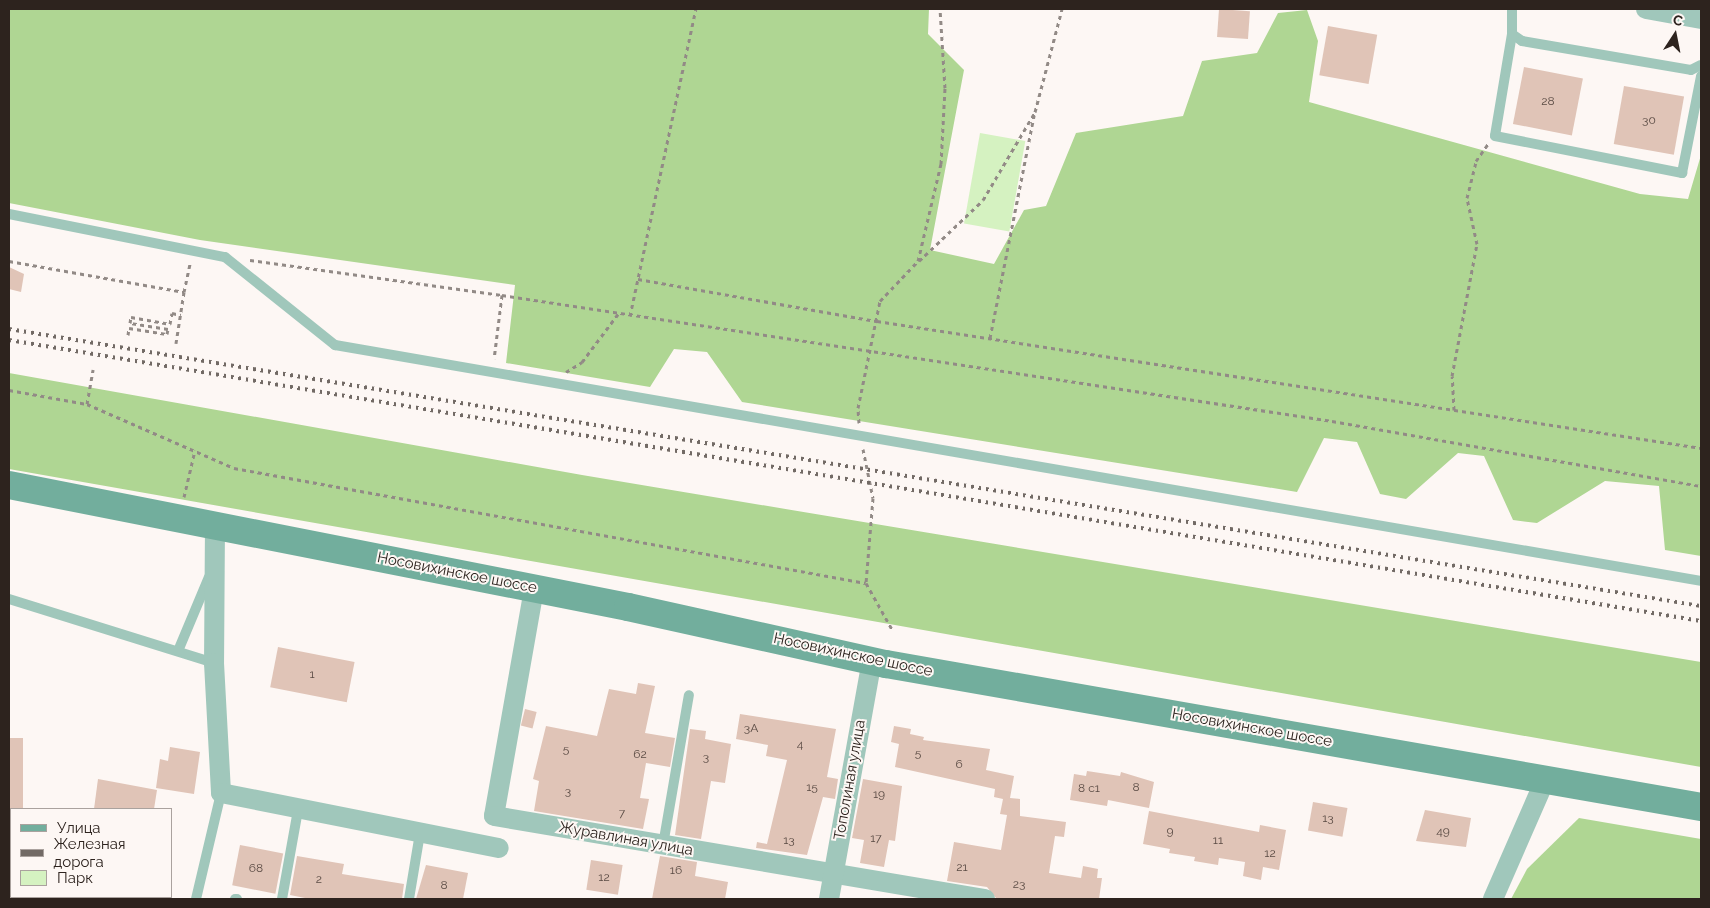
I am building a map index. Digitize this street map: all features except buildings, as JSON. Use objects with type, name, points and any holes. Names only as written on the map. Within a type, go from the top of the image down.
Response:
[{"type":"main road","name":"Носовихинское шоссе","points":[[9,485],[215,524],[872,660],[1701,807]]},
{"type":"street","points":[[1646,9],[1701,19]]},
{"type":"street","points":[[215,524],[214,663],[222,793],[298,810],[499,848]]},
{"type":"street","name":"Журавлиная улица","points":[[534,589],[494,816],[985,899]]},
{"type":"street","name":"Тополиная улица","points":[[829,899],[872,660]]},
{"type":"street","points":[[1493,899],[1545,780]]},
{"type":"lane","points":[[1512,9],[1512,34],[1495,136],[1682,173],[1701,76]]},
{"type":"lane","points":[[1512,34],[1522,41],[1691,70],[1701,65]]},
{"type":"lane","points":[[9,214],[225,257],[335,345],[1701,581]]},
{"type":"lane","points":[[178,651],[215,562]]},
{"type":"lane","points":[[9,599],[214,663]]},
{"type":"lane","points":[[663,845],[689,695]]},
{"type":"lane","points":[[196,899],[222,793]]},
{"type":"lane","points":[[282,899],[298,810]]},
{"type":"lane","points":[[409,899],[420,833]]},
{"type":"path","points":[[630,316],[696,9]]},
{"type":"path","points":[[918,262],[941,164],[945,88],[940,9]]},
{"type":"path","points":[[990,338],[1035,112],[1062,9]]},
{"type":"path","points":[[893,631],[866,582],[873,498],[861,437],[858,408],[880,301],[983,200],[1035,112]]},
{"type":"path","points":[[1454,410],[1452,376],[1477,244],[1467,198],[1476,161],[1495,136]]},
{"type":"path","points":[[176,343],[192,250]]},
{"type":"path","points":[[225,257],[871,349],[1332,421],[1701,486]]},
{"type":"path","points":[[9,261],[184,292]]},
{"type":"path","points":[[638,279],[876,321],[1701,448]]},
{"type":"path","points":[[499,373],[492,353],[502,295]]},
{"type":"path","points":[[128,335],[129,328],[167,334],[168,330],[130,323],[131,317],[170,324],[172,313],[181,314]]},
{"type":"path","points":[[552,381],[582,362],[618,314]]},
{"type":"path","points":[[87,404],[93,370]]},
{"type":"path","points":[[9,390],[87,404],[234,468],[866,582]]},
{"type":"path","points":[[180,518],[194,450]]},
{"type":"green space","points":[[9,9],[929,9],[928,34],[964,70],[930,250],[994,264],[1024,210],[1046,206],[1076,133],[1183,116],[1202,61],[1257,53],[1278,13],[1307,10],[1318,41],[1309,102],[1640,194],[1688,199],[1701,155],[1701,556],[1665,550],[1659,486],[1605,481],[1537,523],[1513,520],[1484,456],[1458,453],[1406,499],[1380,494],[1357,442],[1324,438],[1297,492],[742,402],[707,352],[674,349],[650,387],[506,363],[515,285],[200,240],[9,203]]},
{"type":"green space","points":[[980,133],[1025,141],[1009,232],[964,224]]},
{"type":"green space","points":[[9,373],[582,475],[1701,662],[1701,767],[9,469]]},
{"type":"green space","points":[[1579,818],[1701,839],[1701,899],[1511,899],[1527,869]]},
{"type":"railway","points":[[9,329],[1701,606]]},
{"type":"railway","points":[[9,340],[1701,621]]}]
